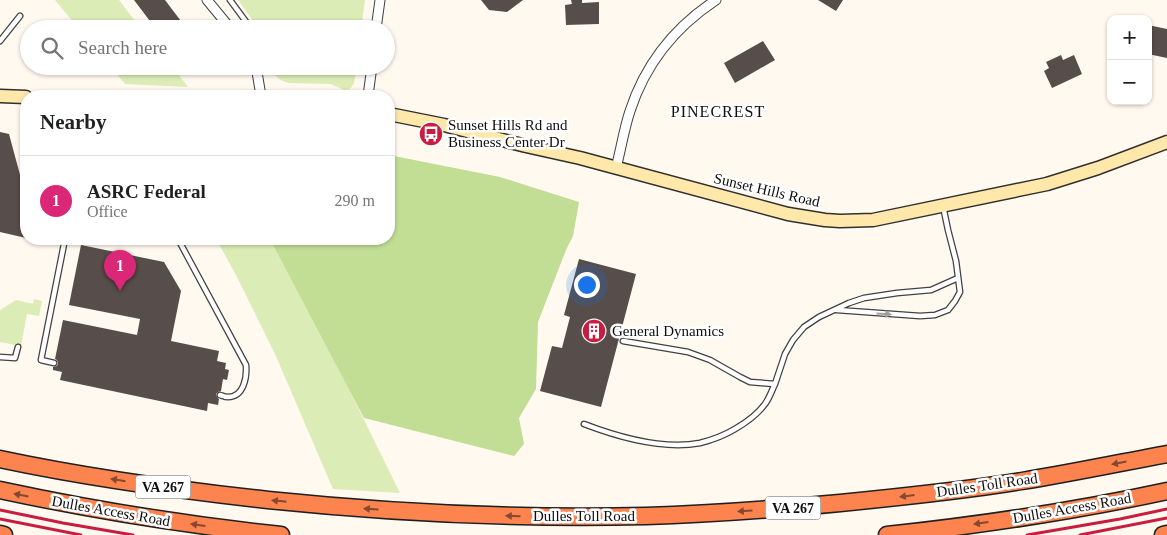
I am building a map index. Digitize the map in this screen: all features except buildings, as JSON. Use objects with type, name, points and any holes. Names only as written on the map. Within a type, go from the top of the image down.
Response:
[{"type":"highway","name":"Dulles Toll Road","points":[[0,459],[152,486],[328,506],[498,516],[592,517],[701,514],[884,499],[975,488],[1167,454]]},
{"type":"highway","name":"Dulles Access Road","points":[[0,490],[85,507],[171,521],[281,535]]},
{"type":"highway","name":"Dulles Access Road","points":[[887,535],[1007,520],[1167,491]]},
{"type":"highway","points":[[0,534],[4,535]]},
{"type":"highway","points":[[1163,535],[1167,534]]},
{"type":"main road","points":[[0,96],[20,97]]},
{"type":"main road","name":"Sunset Hills Road","points":[[395,115],[444,125],[616,168],[788,214],[825,220],[873,220],[1047,184],[1167,142]]},
{"type":"street","points":[[208,0],[224,20]]},
{"type":"street","points":[[377,20],[380,0]]},
{"type":"street","points":[[616,168],[630,111],[640,86],[652,64],[664,46],[680,29],[697,13],[716,0]]},
{"type":"street","points":[[258,75],[260,90]]},
{"type":"street","points":[[369,90],[371,75]]},
{"type":"lane","points":[[230,0],[245,20]]},
{"type":"lane","points":[[0,41],[20,16]]},
{"type":"lane","points":[[835,310],[920,316],[935,315],[948,310],[956,301],[960,292],[956,261],[943,206]]},
{"type":"lane","points":[[54,363],[41,360],[64,245]]},
{"type":"lane","points":[[181,245],[246,365],[246,376],[239,393],[229,397],[220,395]]},
{"type":"lane","points":[[584,424],[610,434],[655,443],[677,445],[700,443],[726,434],[750,421],[765,404],[775,384],[785,354],[793,340],[804,327],[819,317],[864,298],[931,290],[958,278]]},
{"type":"lane","points":[[624,341],[688,352],[710,360],[750,382],[775,384]]},
{"type":"lane","points":[[0,357],[15,358],[18,347]]},
{"type":"green space","points":[[55,0],[119,0],[134,20],[72,20]]},
{"type":"green space","points":[[238,0],[365,0],[362,20],[253,20]]},
{"type":"green space","points":[[118,75],[179,75],[188,87],[125,84]]},
{"type":"green space","points":[[275,75],[355,75],[354,83],[350,89],[344,90],[331,84],[289,83]]},
{"type":"green space","points":[[395,156],[500,177],[579,202],[573,236],[538,322],[536,389],[519,418],[524,444],[514,456],[364,418],[273,245],[395,245]]},
{"type":"green space","points":[[219,245],[278,245],[400,493],[333,489],[275,354]]},
{"type":"green space","points":[[34,299],[42,301],[39,316],[27,314],[21,346],[0,342],[0,310],[16,300],[33,304]]},
{"type":"railway","points":[[1027,535],[1167,509]]},
{"type":"railway","points":[[0,510],[133,535]]},
{"type":"railway","points":[[1080,535],[1167,518]]},
{"type":"railway","points":[[0,519],[81,535]]},
{"type":"place","name":"Sunset Hills Rd and Business Center Dr","points":[[431,134]]},
{"type":"place","name":"ASRC Federal","points":[[120,291]]},
{"type":"place","name":"General Dynamics","points":[[594,331]]},
{"type":"district","name":"PINECREST","points":[[718,111]]}]
